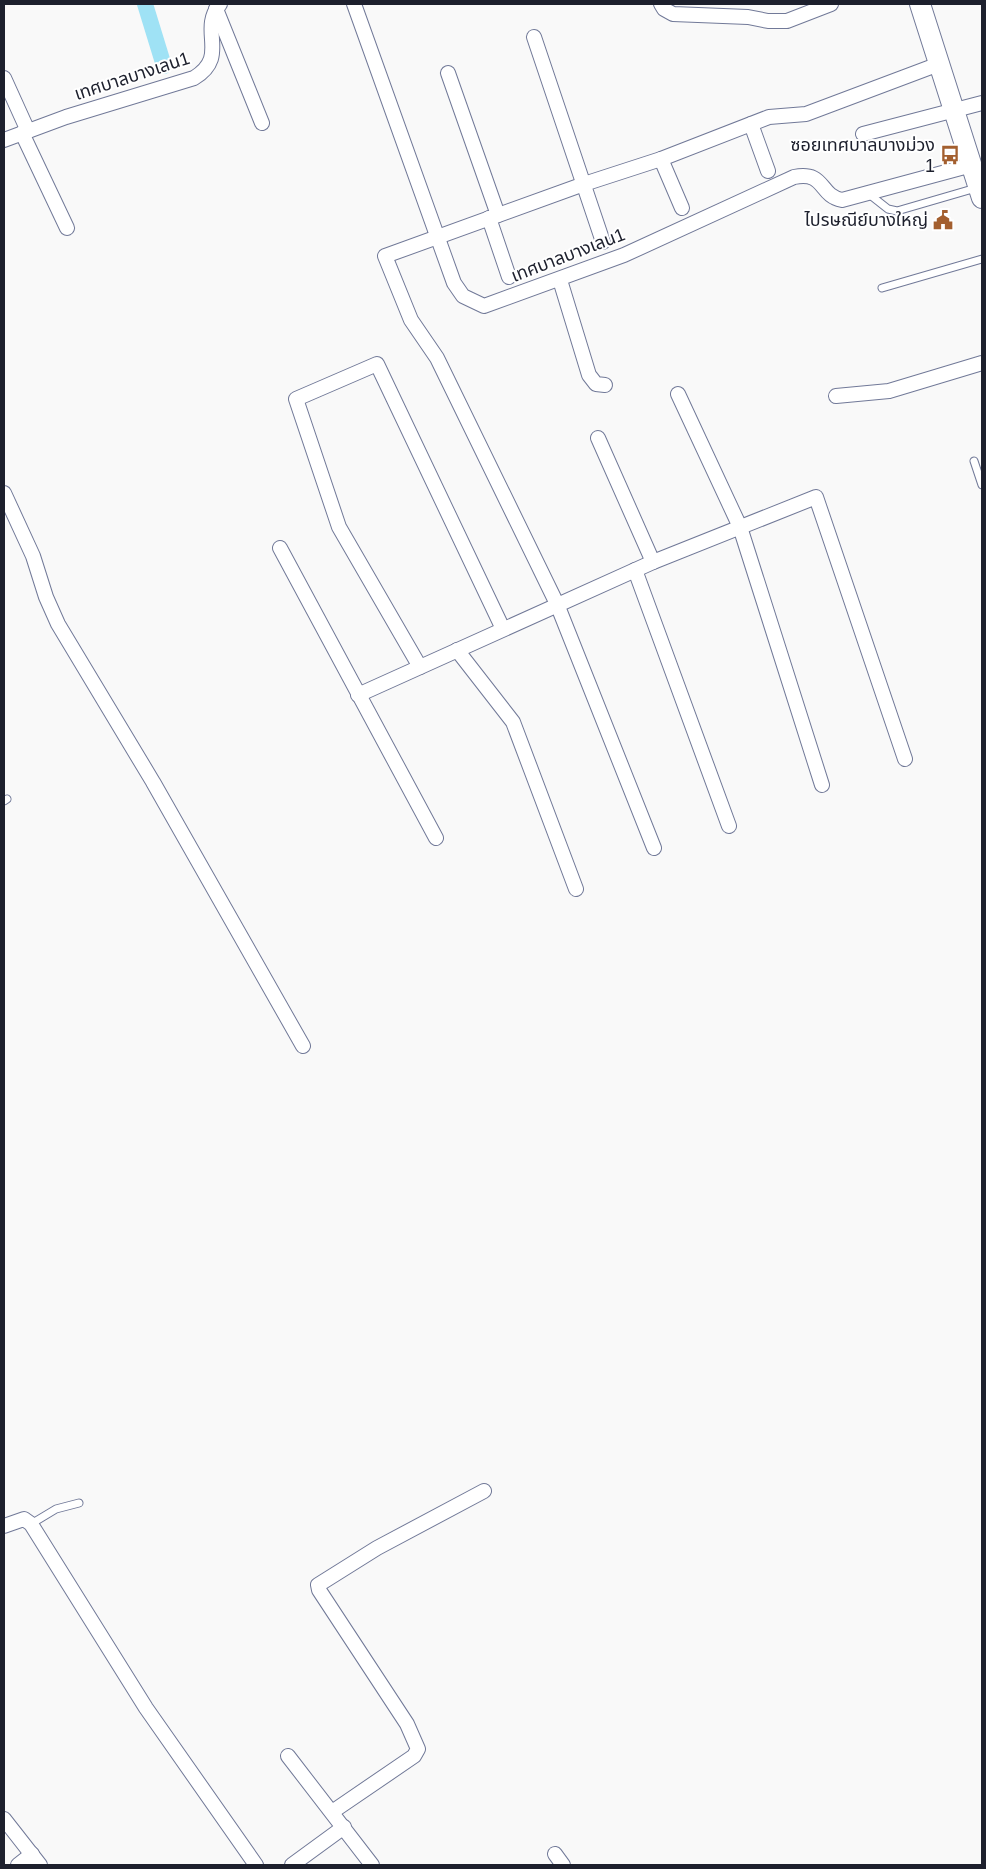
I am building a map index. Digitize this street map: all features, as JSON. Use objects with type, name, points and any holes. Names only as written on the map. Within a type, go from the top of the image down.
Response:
[{"type":"street","name":"เทศบาลบางเลน1","points":[[354,4],[454,283],[463,296],[472,302],[484,306],[560,280],[624,255],[794,177],[806,174],[815,178],[834,198],[842,200],[972,165]]},
{"type":"street","points":[[661,4],[664,9],[673,14],[748,17],[768,22],[786,21],[831,4]]},
{"type":"street","points":[[920,4],[980,192]]},
{"type":"street","name":"เทศบาลบางเลน1","points":[[4,140],[66,117],[194,78],[206,71],[212,60],[212,19],[218,6]]},
{"type":"street","points":[[218,6],[262,123]]},
{"type":"street","points":[[534,37],[604,242]]},
{"type":"street","points":[[654,848],[557,604],[437,358],[411,320],[385,256],[584,184],[662,159],[769,117],[806,114],[940,64]]},
{"type":"street","points":[[448,73],[493,216],[509,277]]},
{"type":"street","points":[[4,78],[25,132],[67,228]]},
{"type":"street","points":[[863,134],[982,103]]},
{"type":"street","points":[[751,124],[768,171]]},
{"type":"street","points":[[662,159],[682,208]]},
{"type":"street","points":[[560,280],[589,374],[596,384],[605,385]]},
{"type":"street","points":[[836,396],[890,391],[982,363]]},
{"type":"street","points":[[420,667],[339,527],[296,399],[377,364],[503,629]]},
{"type":"street","points":[[678,394],[740,527],[822,785]]},
{"type":"street","points":[[598,438],[653,562]]},
{"type":"street","points":[[4,494],[33,556],[46,597],[58,624],[153,782],[303,1046]]},
{"type":"street","points":[[358,695],[653,562],[816,497],[905,759]]},
{"type":"street","points":[[280,548],[436,838]]},
{"type":"street","points":[[635,570],[729,826]]},
{"type":"street","points":[[457,650],[513,722],[576,889]]},
{"type":"street","points":[[332,1812],[414,1756],[418,1749],[407,1724],[319,1590],[318,1585],[377,1548],[484,1491]]},
{"type":"street","points":[[4,1526],[18,1519],[24,1519],[31,1524],[146,1708],[256,1865]]},
{"type":"street","points":[[288,1756],[372,1865]]},
{"type":"street","points":[[4,1819],[36,1860],[18,1865]]},
{"type":"street","points":[[292,1865],[344,1827]]},
{"type":"lane","points":[[868,193],[888,209],[897,211],[980,192]]},
{"type":"lane","points":[[882,288],[982,259]]},
{"type":"lane","points":[[974,460],[982,485]]},
{"type":"lane","points":[[31,1524],[56,1510],[78,1503]]},
{"type":"waterway","points":[[145,4],[164,66]]},
{"type":"place","name":"ซอยเทศบาลบางม่วง 1","points":[[950,155]]},
{"type":"place","name":"ไปรษณีย์บางใหญ่","points":[[943,220]]}]
